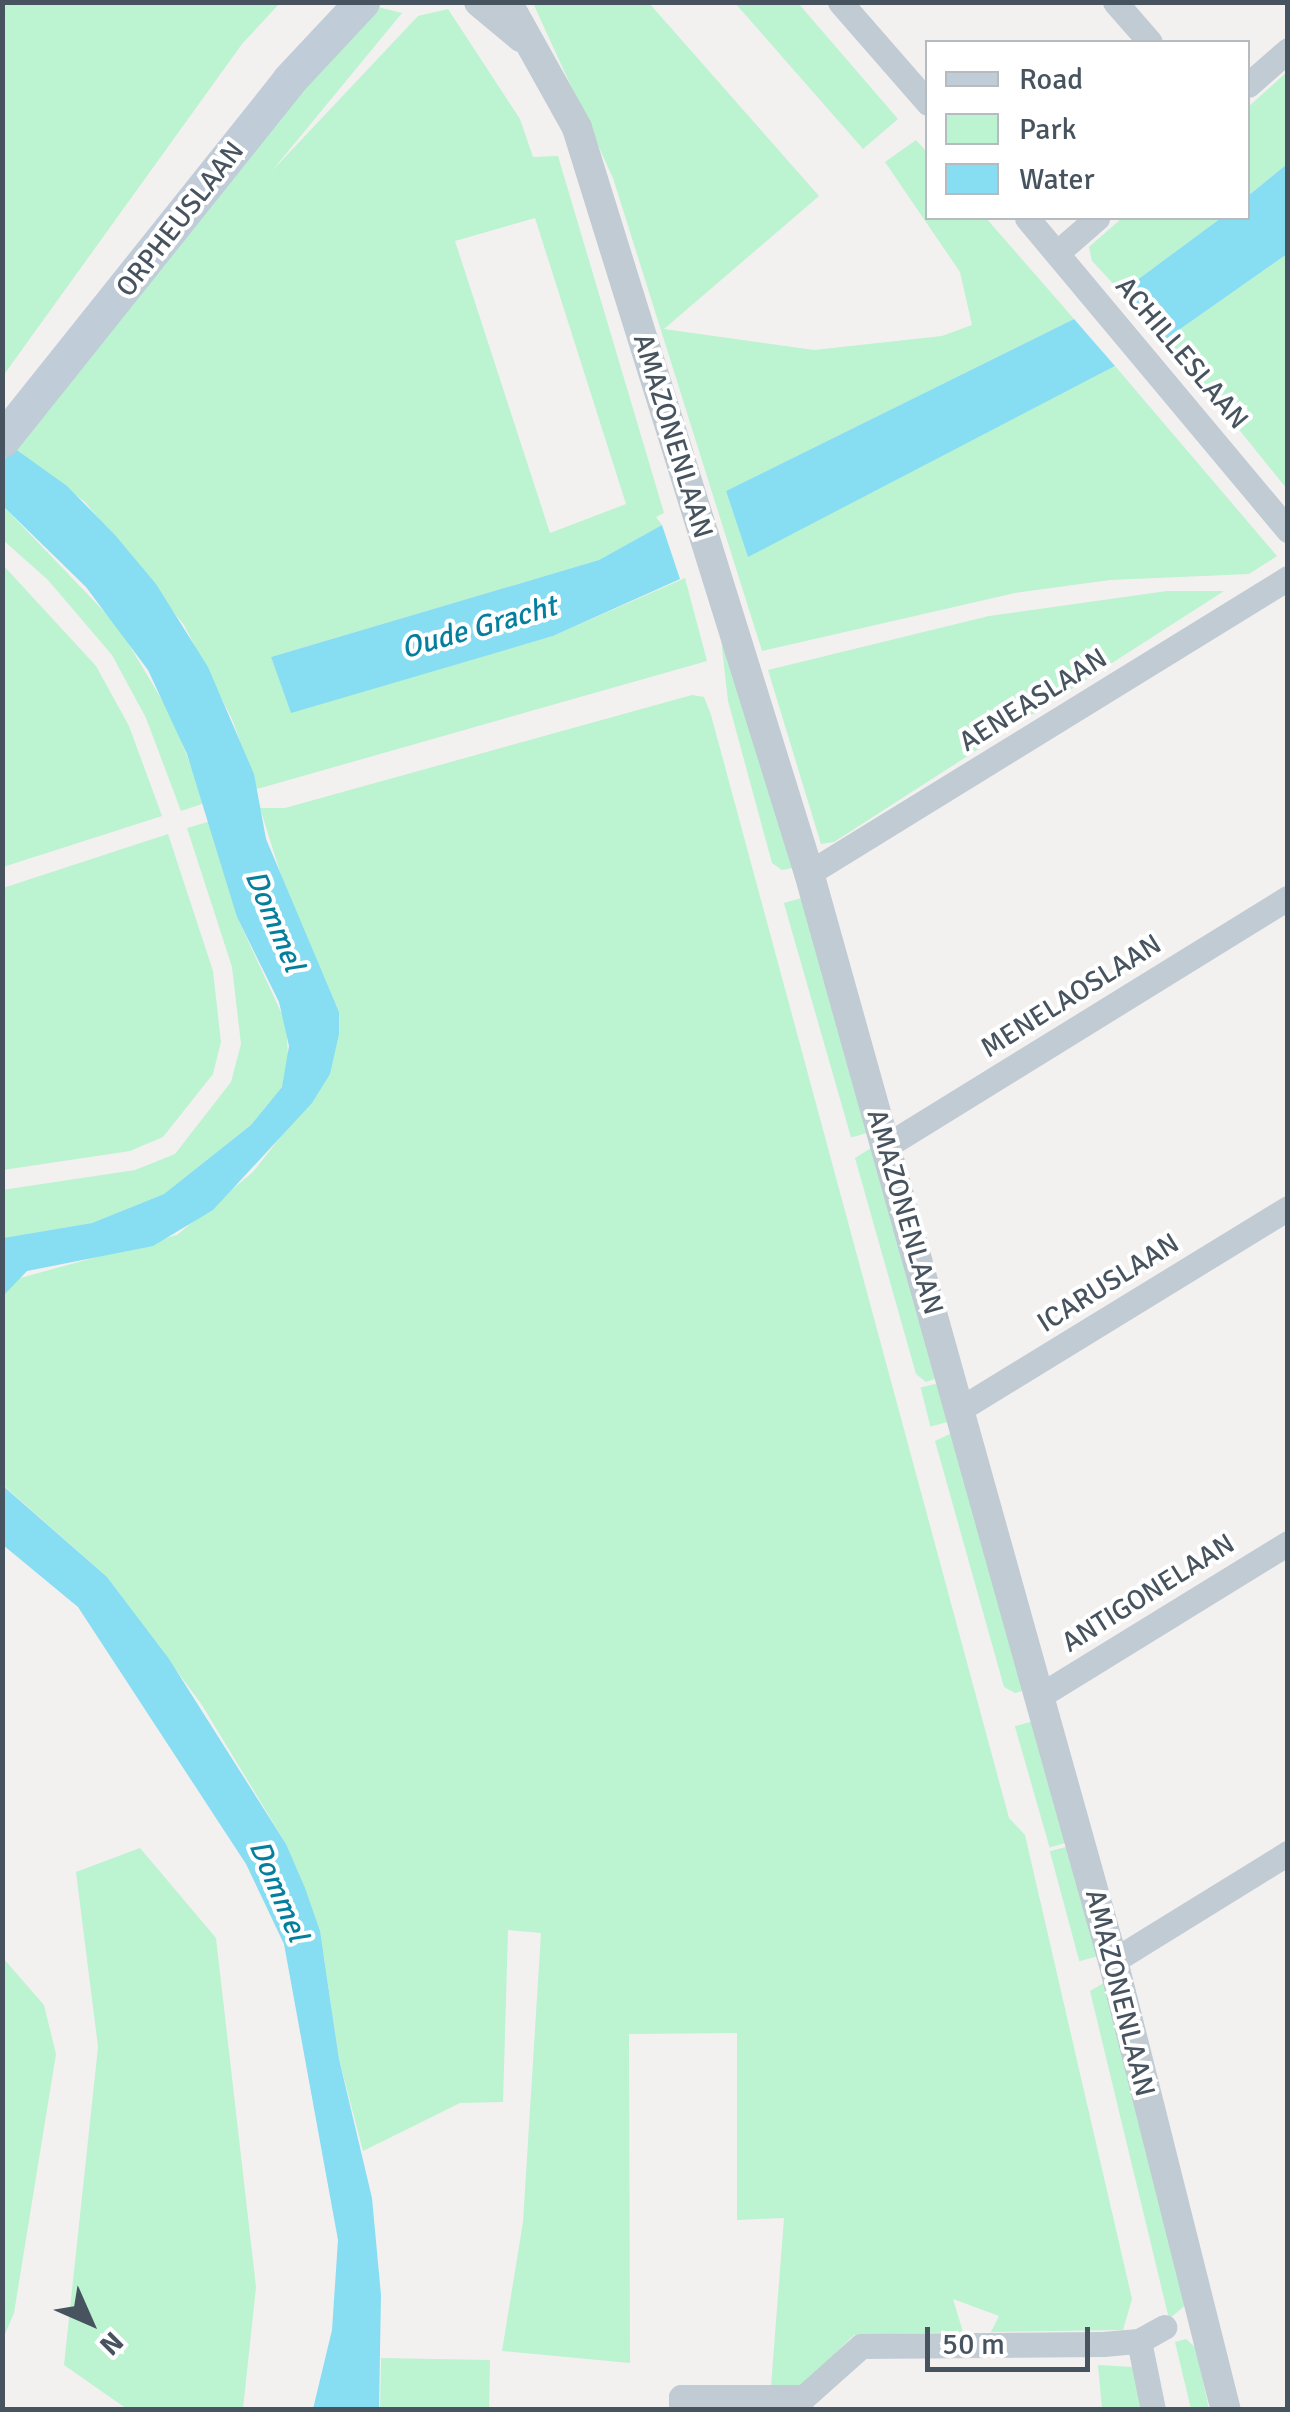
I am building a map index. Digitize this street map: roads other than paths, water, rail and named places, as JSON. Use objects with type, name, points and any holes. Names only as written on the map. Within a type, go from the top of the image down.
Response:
[{"type":"main road","name":"ORPHEUSLAAN","points":[[5,427],[330,2]]},
{"type":"main road","name":"ORPHEUSLAAN","points":[[5,427],[289,80],[362,2]]},
{"type":"street","name":"AMAZONENLAAN","points":[[479,2],[521,37]]},
{"type":"street","name":"AMAZONENLAAN","points":[[507,2],[521,37],[576,128],[809,873],[1041,1694],[1226,2410]]},
{"type":"street","points":[[840,2],[925,100]]},
{"type":"street","points":[[1115,2],[1148,40]]},
{"type":"street","points":[[1250,83],[1288,50]]},
{"type":"street","name":"ACHILLESLAAN","points":[[1029,220],[1288,530]]},
{"type":"street","points":[[1058,252],[1095,220]]},
{"type":"street","name":"AENEASLAAN","points":[[809,873],[1288,578]]},
{"type":"street","name":"MENELAOSLAAN","points":[[886,1146],[1288,898]]},
{"type":"street","name":"ICARUSLAAN","points":[[960,1410],[1288,1208]]},
{"type":"street","name":"ANTIGONELAAN","points":[[1041,1694],[1288,1543]]},
{"type":"street","points":[[1113,1961],[1288,1853]]},
{"type":"street","points":[[681,2403],[804,2397],[861,2346],[1139,2341],[1164,2327]]},
{"type":"street","points":[[1139,2341],[1153,2410]]},
{"type":"water","points":[[1287,164],[1287,254],[1166,339],[1121,292],[1218,220],[1250,220],[1250,194]]},
{"type":"water","points":[[1074,319],[1115,366],[748,557],[726,491]]},
{"type":"water","name":"Dommel","points":[[14,448],[67,486],[115,535],[156,584],[208,667],[254,774],[266,839],[339,1012],[339,1034],[330,1074],[312,1103],[213,1210],[153,1246],[27,1271],[3,1296],[3,1238],[92,1223],[164,1194],[251,1125],[282,1087],[289,1046],[279,1002],[237,917],[187,754],[148,670],[86,587],[3,506],[3,461]]},
{"type":"water","name":"Oude Gracht","points":[[662,525],[680,579],[553,636],[291,713],[271,657],[599,560]]},
{"type":"water","name":"Dommel","points":[[2,1485],[107,1577],[169,1659],[286,1844],[305,1888],[320,1931],[339,2059],[372,2198],[381,2295],[379,2409],[313,2409],[332,2330],[338,2240],[284,1944],[246,1864],[78,1607],[3,1545]]}]
